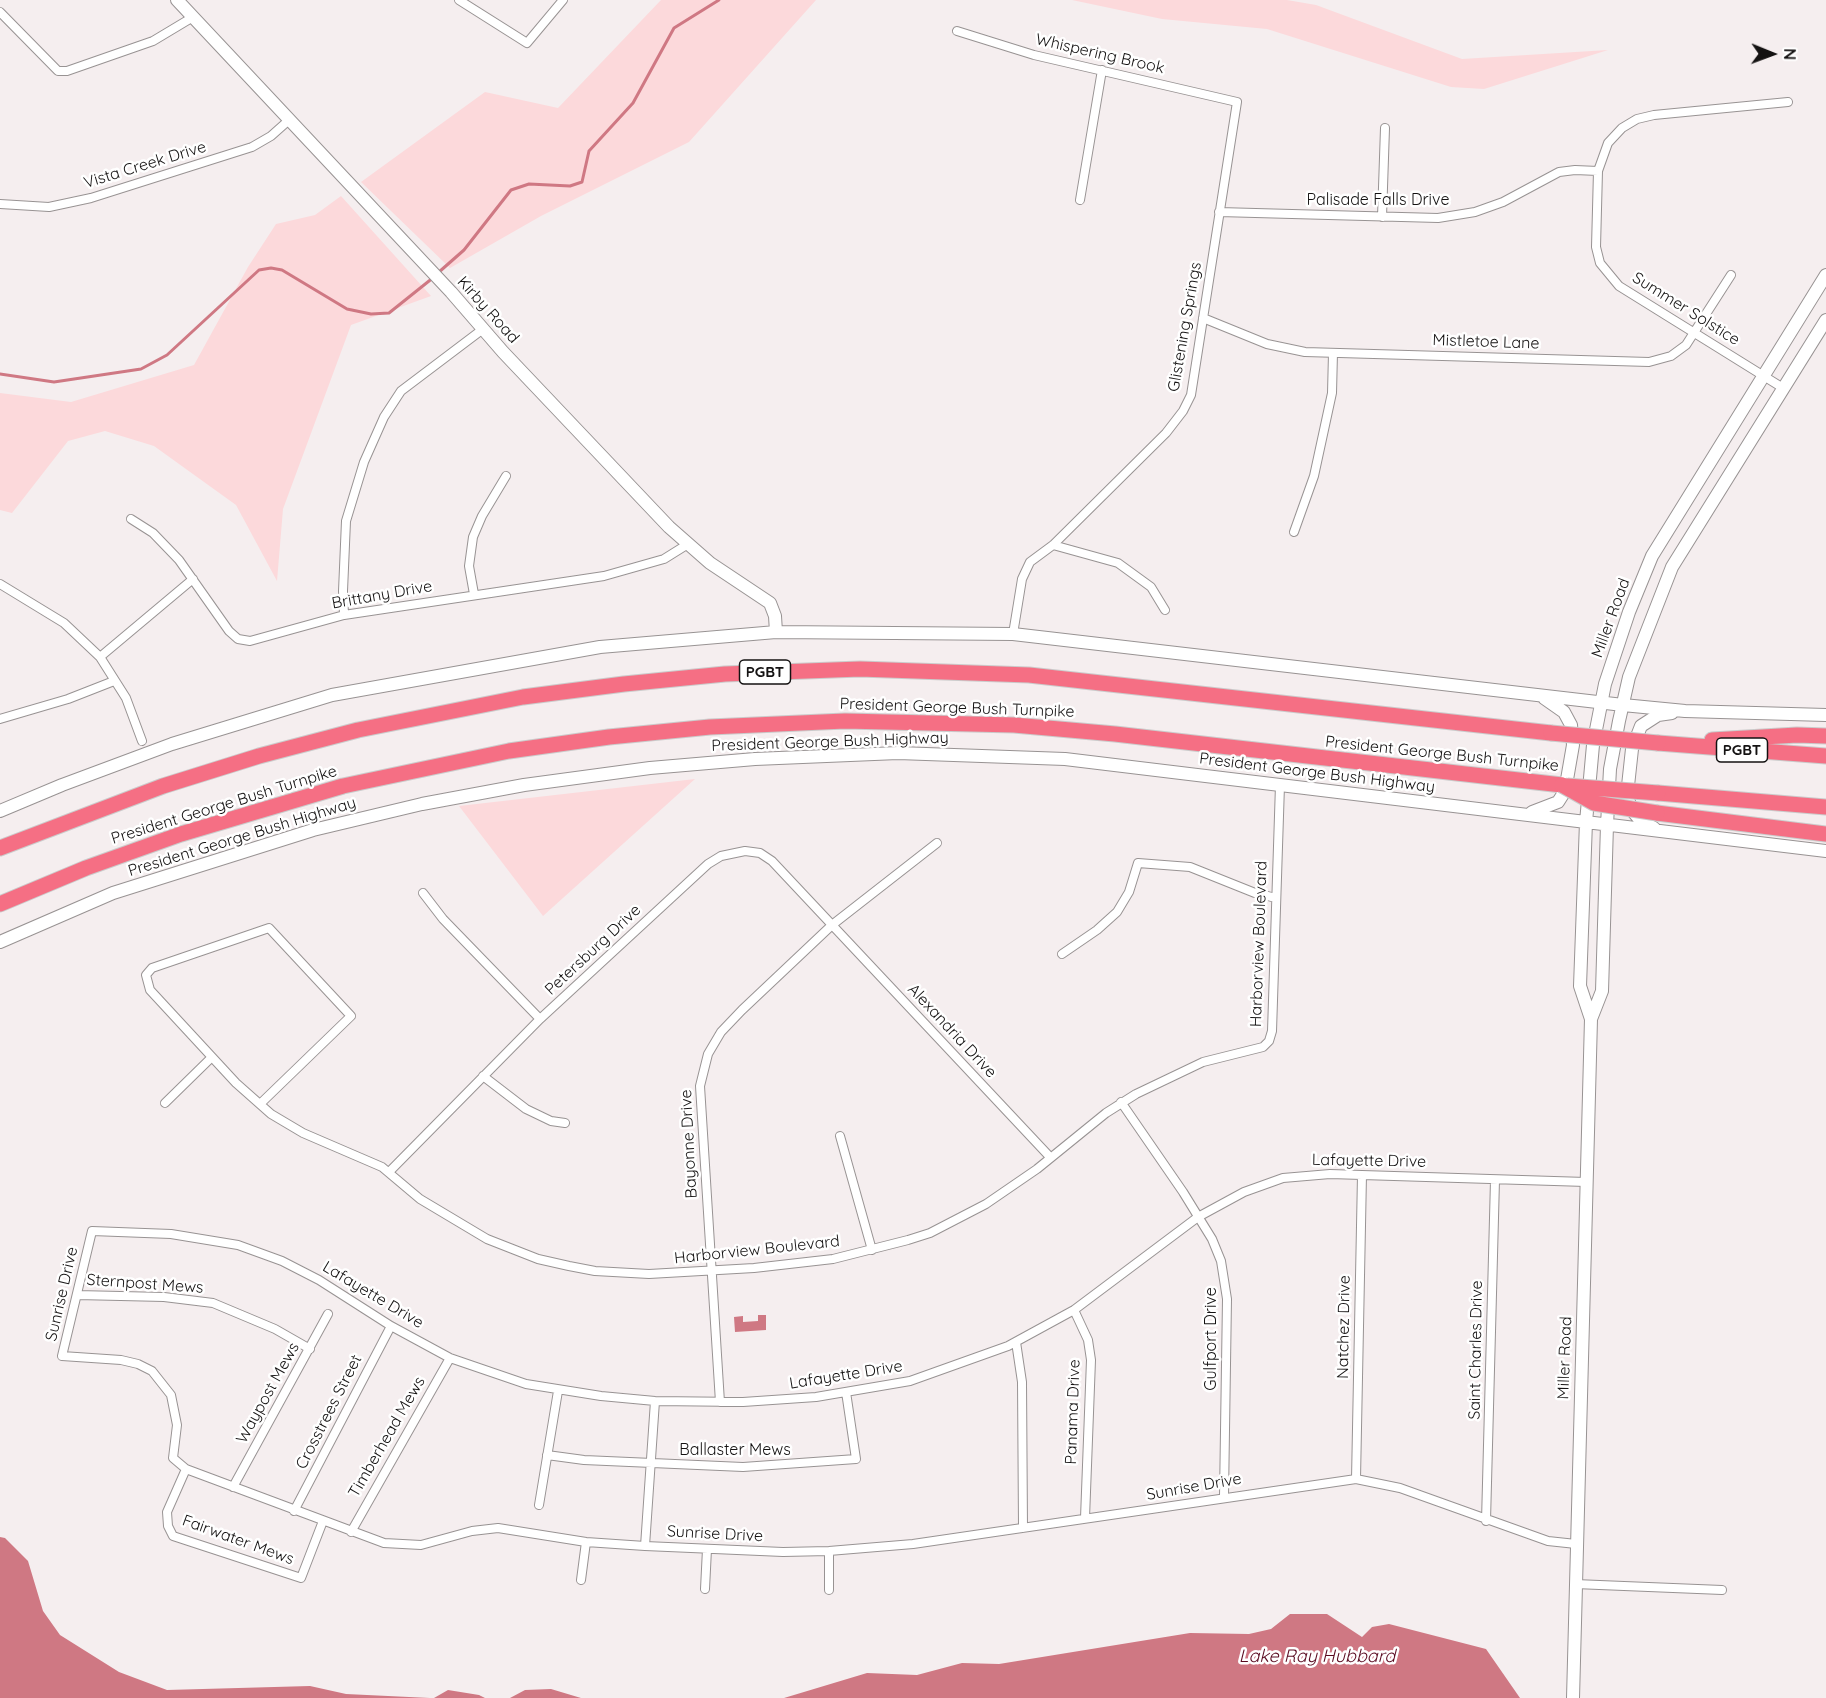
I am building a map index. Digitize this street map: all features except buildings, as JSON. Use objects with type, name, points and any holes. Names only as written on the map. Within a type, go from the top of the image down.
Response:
[{"type":"highway","name":"President George Bush Turnpike","points":[[0,848],[173,783],[358,730],[457,709],[557,692],[725,674],[860,669],[1029,675],[1551,733],[1826,756]]},
{"type":"highway","name":"President George Bush Turnpike","points":[[0,904],[86,868],[181,834],[343,786],[509,752],[609,737],[710,727],[879,720],[1025,726],[1544,784],[1826,807]]},
{"type":"highway","points":[[1658,743],[1797,735],[1826,736]]},
{"type":"highway","points":[[1562,785],[1594,802],[1657,813],[1826,834]]},
{"type":"main road","name":"Kirby Road","points":[[177,0],[416,254],[483,329],[688,544],[710,563],[770,603],[775,615],[776,632]]},
{"type":"main road","name":"Miller Road","points":[[1592,1020],[1580,986],[1586,822],[1593,745],[1601,702],[1629,612],[1652,556],[1826,275]]},
{"type":"main road","name":"Miller Road","points":[[1573,1698],[1592,1020],[1602,991],[1606,825],[1610,769],[1623,705],[1647,627],[1672,567],[1826,320]]},
{"type":"main road","points":[[0,811],[172,744],[332,695],[600,647],[776,632],[1013,634],[1623,705],[1685,711],[1826,716]]},
{"type":"main road","points":[[1525,814],[1558,801],[1565,791],[1573,745],[1571,725],[1564,712],[1542,696]]},
{"type":"main road","points":[[1660,832],[1640,820],[1631,809],[1627,795],[1632,749],[1641,726],[1658,715],[1685,711]]},
{"type":"main road","name":"President George Bush Highway","points":[[0,942],[113,893],[314,830],[422,804],[524,785],[650,768],[827,756],[898,753],[1065,759],[1826,851]]},
{"type":"street","points":[[459,0],[527,43],[563,0]]},
{"type":"street","points":[[0,12],[58,71],[67,71],[153,41],[193,17]]},
{"type":"street","name":"Whispering Brook","points":[[957,31],[1034,55],[1237,102]]},
{"type":"street","points":[[1080,200],[1102,70]]},
{"type":"street","name":"Glistening Springs","points":[[1013,634],[1022,579],[1030,562],[1053,545],[1166,433],[1183,411],[1191,395],[1237,102]]},
{"type":"street","name":"Summer Solstice","points":[[1783,388],[1619,286],[1600,263],[1596,247],[1598,171],[1608,143],[1622,128],[1637,119],[1654,115],[1788,102]]},
{"type":"street","name":"Vista Creek Drive","points":[[0,204],[49,207],[91,198],[252,147],[271,136],[289,120]]},
{"type":"street","points":[[1382,217],[1385,128]]},
{"type":"street","name":"Palisade Falls Drive","points":[[1219,212],[1438,218],[1475,212],[1503,202],[1559,172],[1598,171]]},
{"type":"street","name":"Mistletoe Lane","points":[[1203,318],[1283,349],[1333,353],[1649,362],[1671,356],[1686,345],[1731,275]]},
{"type":"street","points":[[344,615],[346,522],[364,462],[384,417],[401,392],[483,329]]},
{"type":"street","points":[[1294,532],[1314,476],[1332,393],[1333,353]]},
{"type":"street","points":[[474,594],[469,566],[473,537],[482,516],[506,476]]},
{"type":"street","name":"Brittany Drive","points":[[131,519],[153,532],[193,579],[229,631],[238,639],[250,641],[344,615],[594,577],[642,567],[664,559],[688,544]]},
{"type":"street","points":[[1053,545],[1118,563],[1151,587],[1165,610]]},
{"type":"street","points":[[100,657],[193,579]]},
{"type":"street","points":[[0,585],[64,623],[100,657],[126,698],[142,741]]},
{"type":"street","points":[[0,719],[58,702],[114,681]]},
{"type":"street","name":"Harborview Boulevard","points":[[260,1104],[351,1016],[269,928],[265,927],[152,968],[146,975],[150,990],[212,1057],[260,1104],[285,1124],[388,1172],[420,1199],[487,1239],[538,1259],[595,1271],[675,1274],[712,1269],[791,1264],[872,1250],[930,1233],[986,1204],[1121,1102],[1203,1062],[1263,1047],[1269,1041],[1272,1030],[1280,785]]},
{"type":"street","name":"Bayonne Drive","points":[[720,1402],[703,1146],[702,1069],[721,1032],[832,925],[937,843]]},
{"type":"street","name":"Petersburg Drive","points":[[388,1172],[540,1019],[708,864],[721,856],[745,851],[760,853],[772,861],[832,925]]},
{"type":"street","points":[[1062,954],[1097,930],[1117,912],[1129,892],[1138,862],[1190,867],[1255,893],[1276,898]]},
{"type":"street","points":[[423,892],[443,919],[540,1019]]},
{"type":"street","name":"Alexandria Drive","points":[[832,925],[1050,1157]]},
{"type":"street","points":[[165,1103],[212,1057]]},
{"type":"street","points":[[483,1076],[526,1109],[551,1121],[565,1123]]},
{"type":"street","name":"Gulfport Drive","points":[[1121,1102],[1163,1161],[1212,1239],[1226,1280],[1224,1497]]},
{"type":"street","points":[[840,1136],[872,1250]]},
{"type":"street","name":"Lafayette Drive","points":[[92,1231],[171,1234],[238,1245],[301,1269],[391,1326],[450,1358],[526,1384],[558,1391],[655,1401],[771,1402],[846,1392],[934,1374],[1016,1342],[1074,1310],[1198,1217],[1234,1196],[1283,1178],[1304,1175],[1362,1175],[1586,1182]]},
{"type":"street","name":"Natchez Drive","points":[[1356,1479],[1362,1175]]},
{"type":"street","name":"Saint Charles Drive","points":[[1486,1521],[1495,1180]]},
{"type":"street","name":"Sunrise Drive","points":[[92,1231],[62,1356],[121,1360],[138,1364],[152,1371],[171,1395],[177,1425],[173,1458],[186,1469],[384,1543],[403,1545],[438,1542],[472,1531],[498,1528],[586,1542],[707,1549],[829,1551],[913,1545],[1356,1479],[1400,1488],[1486,1521],[1548,1541],[1576,1544]]},
{"type":"street","name":"Sternpost Mews","points":[[77,1294],[164,1297],[213,1303],[275,1329],[310,1349]]},
{"type":"street","name":"Panama Drive","points":[[1074,1310],[1088,1340],[1091,1360],[1085,1518]]},
{"type":"street","name":"Waypost Mews","points":[[232,1487],[328,1314]]},
{"type":"street","name":"Crosstrees Street","points":[[294,1511],[391,1326]]},
{"type":"street","points":[[1016,1342],[1022,1382],[1023,1528]]},
{"type":"street","name":"Timberhead Mews","points":[[351,1532],[450,1358]]},
{"type":"street","points":[[539,1504],[558,1391]]},
{"type":"street","name":"Ballaster Mews","points":[[548,1455],[651,1464],[743,1467],[856,1459],[846,1392]]},
{"type":"street","points":[[645,1546],[655,1401]]},
{"type":"street","name":"Fairwater Mews","points":[[186,1469],[167,1512],[173,1536],[301,1578],[323,1521]]},
{"type":"street","points":[[581,1580],[586,1542]]},
{"type":"street","points":[[705,1589],[707,1549]]},
{"type":"street","points":[[829,1551],[829,1590]]},
{"type":"street","points":[[1575,1584],[1722,1590]]},
{"type":"shaded area","points":[[661,0],[816,0],[689,142],[541,216],[450,268],[361,182],[485,92],[558,108]]},
{"type":"shaded area","points":[[1072,0],[1287,0],[1316,5],[1462,59],[1608,50],[1484,89],[1451,87],[1267,29],[1162,19]]},
{"type":"shaded area","points":[[341,196],[431,296],[351,325],[283,509],[277,581],[236,505],[154,446],[105,431],[68,441],[12,513],[0,510],[0,393],[71,402],[194,365],[248,267],[276,224],[315,215]]},
{"type":"shaded area","points":[[695,779],[543,916],[459,806]]},
{"type":"water","points":[[758,1315],[766,1315],[766,1330],[735,1332],[734,1317],[743,1316],[743,1322],[758,1321]]},
{"type":"water","points":[[0,1537],[5,1538],[28,1561],[43,1611],[60,1635],[119,1672],[167,1690],[310,1686],[346,1694],[430,1698],[0,1698]]},
{"type":"water","name":"Lake Ray Hubbard","points":[[1290,1614],[1327,1614],[1362,1637],[1372,1627],[1389,1624],[1486,1649],[1520,1698],[784,1698],[867,1673],[917,1675],[962,1663],[999,1664],[1190,1633],[1249,1634],[1271,1629]]},
{"type":"water","points":[[551,1689],[581,1698],[510,1698],[525,1690]]},
{"type":"water","points":[[448,1690],[479,1695],[485,1698],[434,1698]]},
{"type":"waterway","points":[[439,272],[464,250],[511,190],[529,184],[570,186],[582,182],[589,151],[633,103],[674,28],[719,0]]},
{"type":"waterway","points":[[0,374],[54,382],[141,369],[167,355],[259,270],[271,268],[282,270],[347,309],[371,314],[389,313],[434,277]]}]
